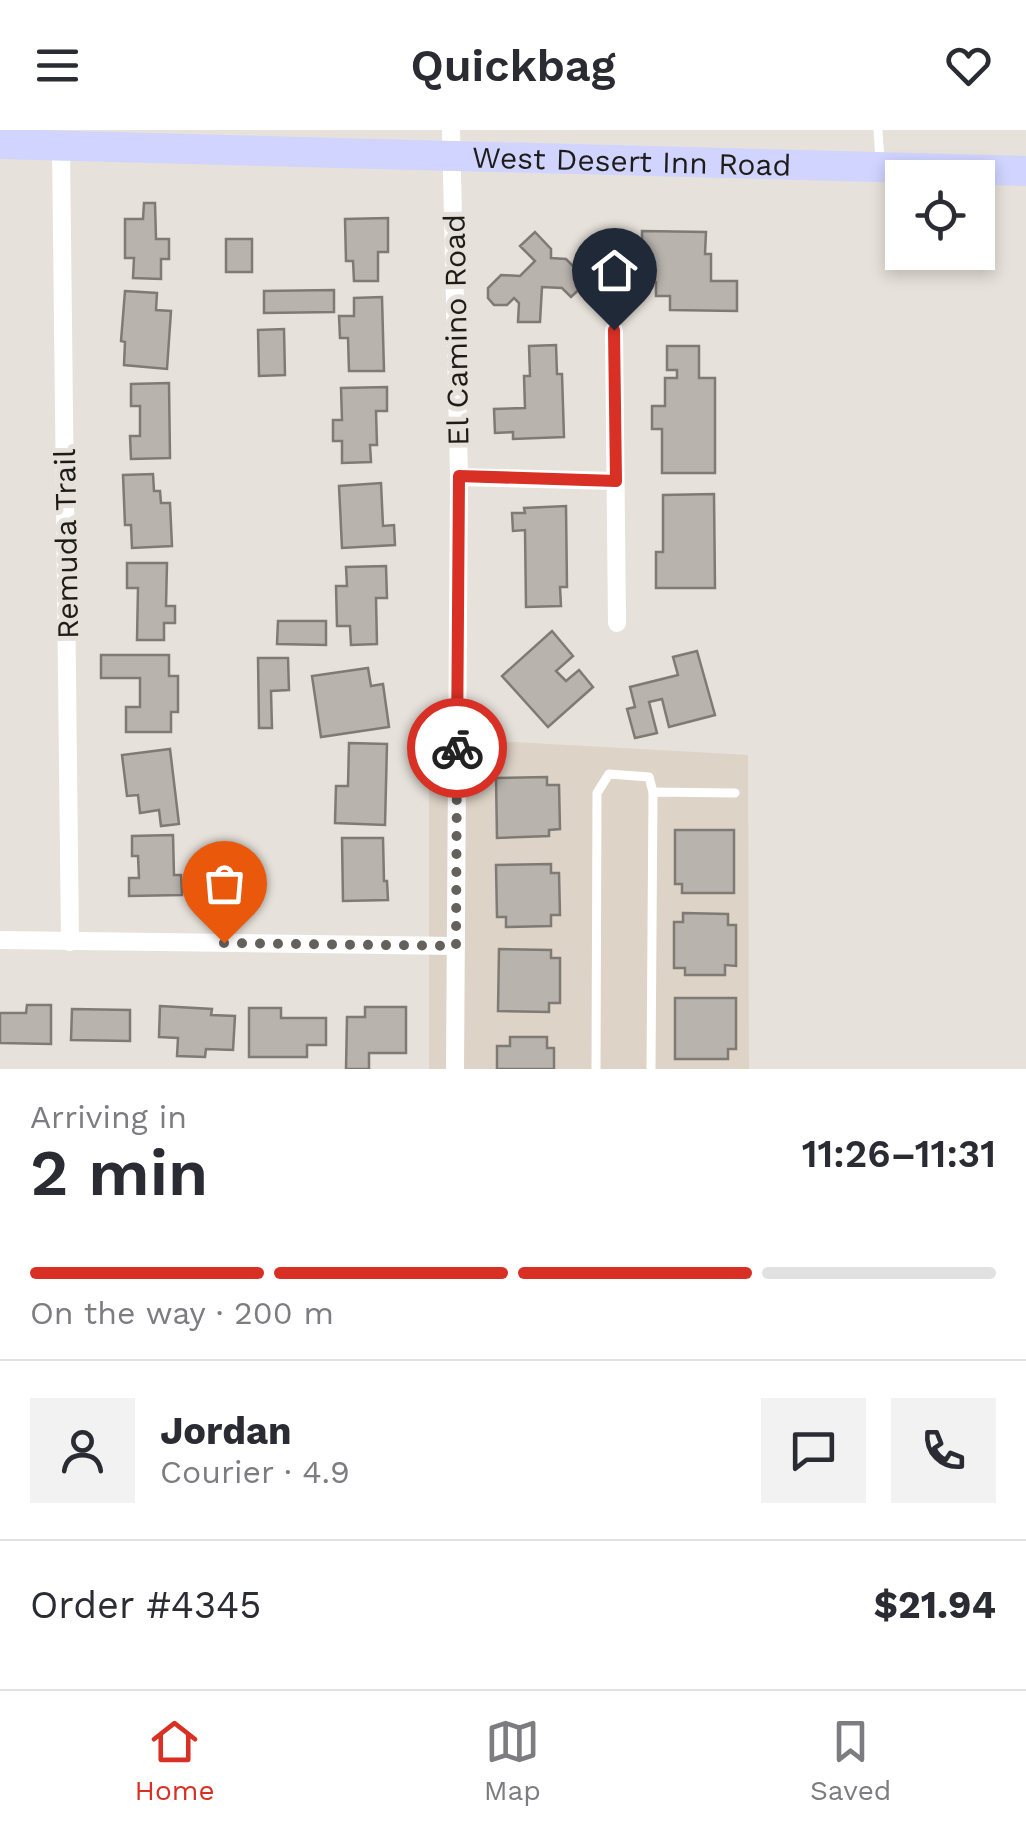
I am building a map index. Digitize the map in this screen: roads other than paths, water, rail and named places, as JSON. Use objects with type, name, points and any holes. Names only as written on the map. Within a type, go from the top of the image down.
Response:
[{"type":"main road","name":"West Desert Inn Road","points":[[0,144],[451,143],[880,168],[1026,171]]},
{"type":"street","name":"El Camino Road","points":[[451,143],[459,476],[455,1069]]},
{"type":"street","name":"Remuda Trail","points":[[61,146],[70,942]]},
{"type":"street","points":[[614,330],[616,623]]},
{"type":"street","points":[[459,476],[616,481]]},
{"type":"street","points":[[0,940],[456,946]]},
{"type":"lane","points":[[878,130],[880,168]]},
{"type":"lane","points":[[596,1069],[597,794],[609,774],[648,777],[654,792],[651,1069]]},
{"type":"lane","points":[[654,792],[735,793]]}]
